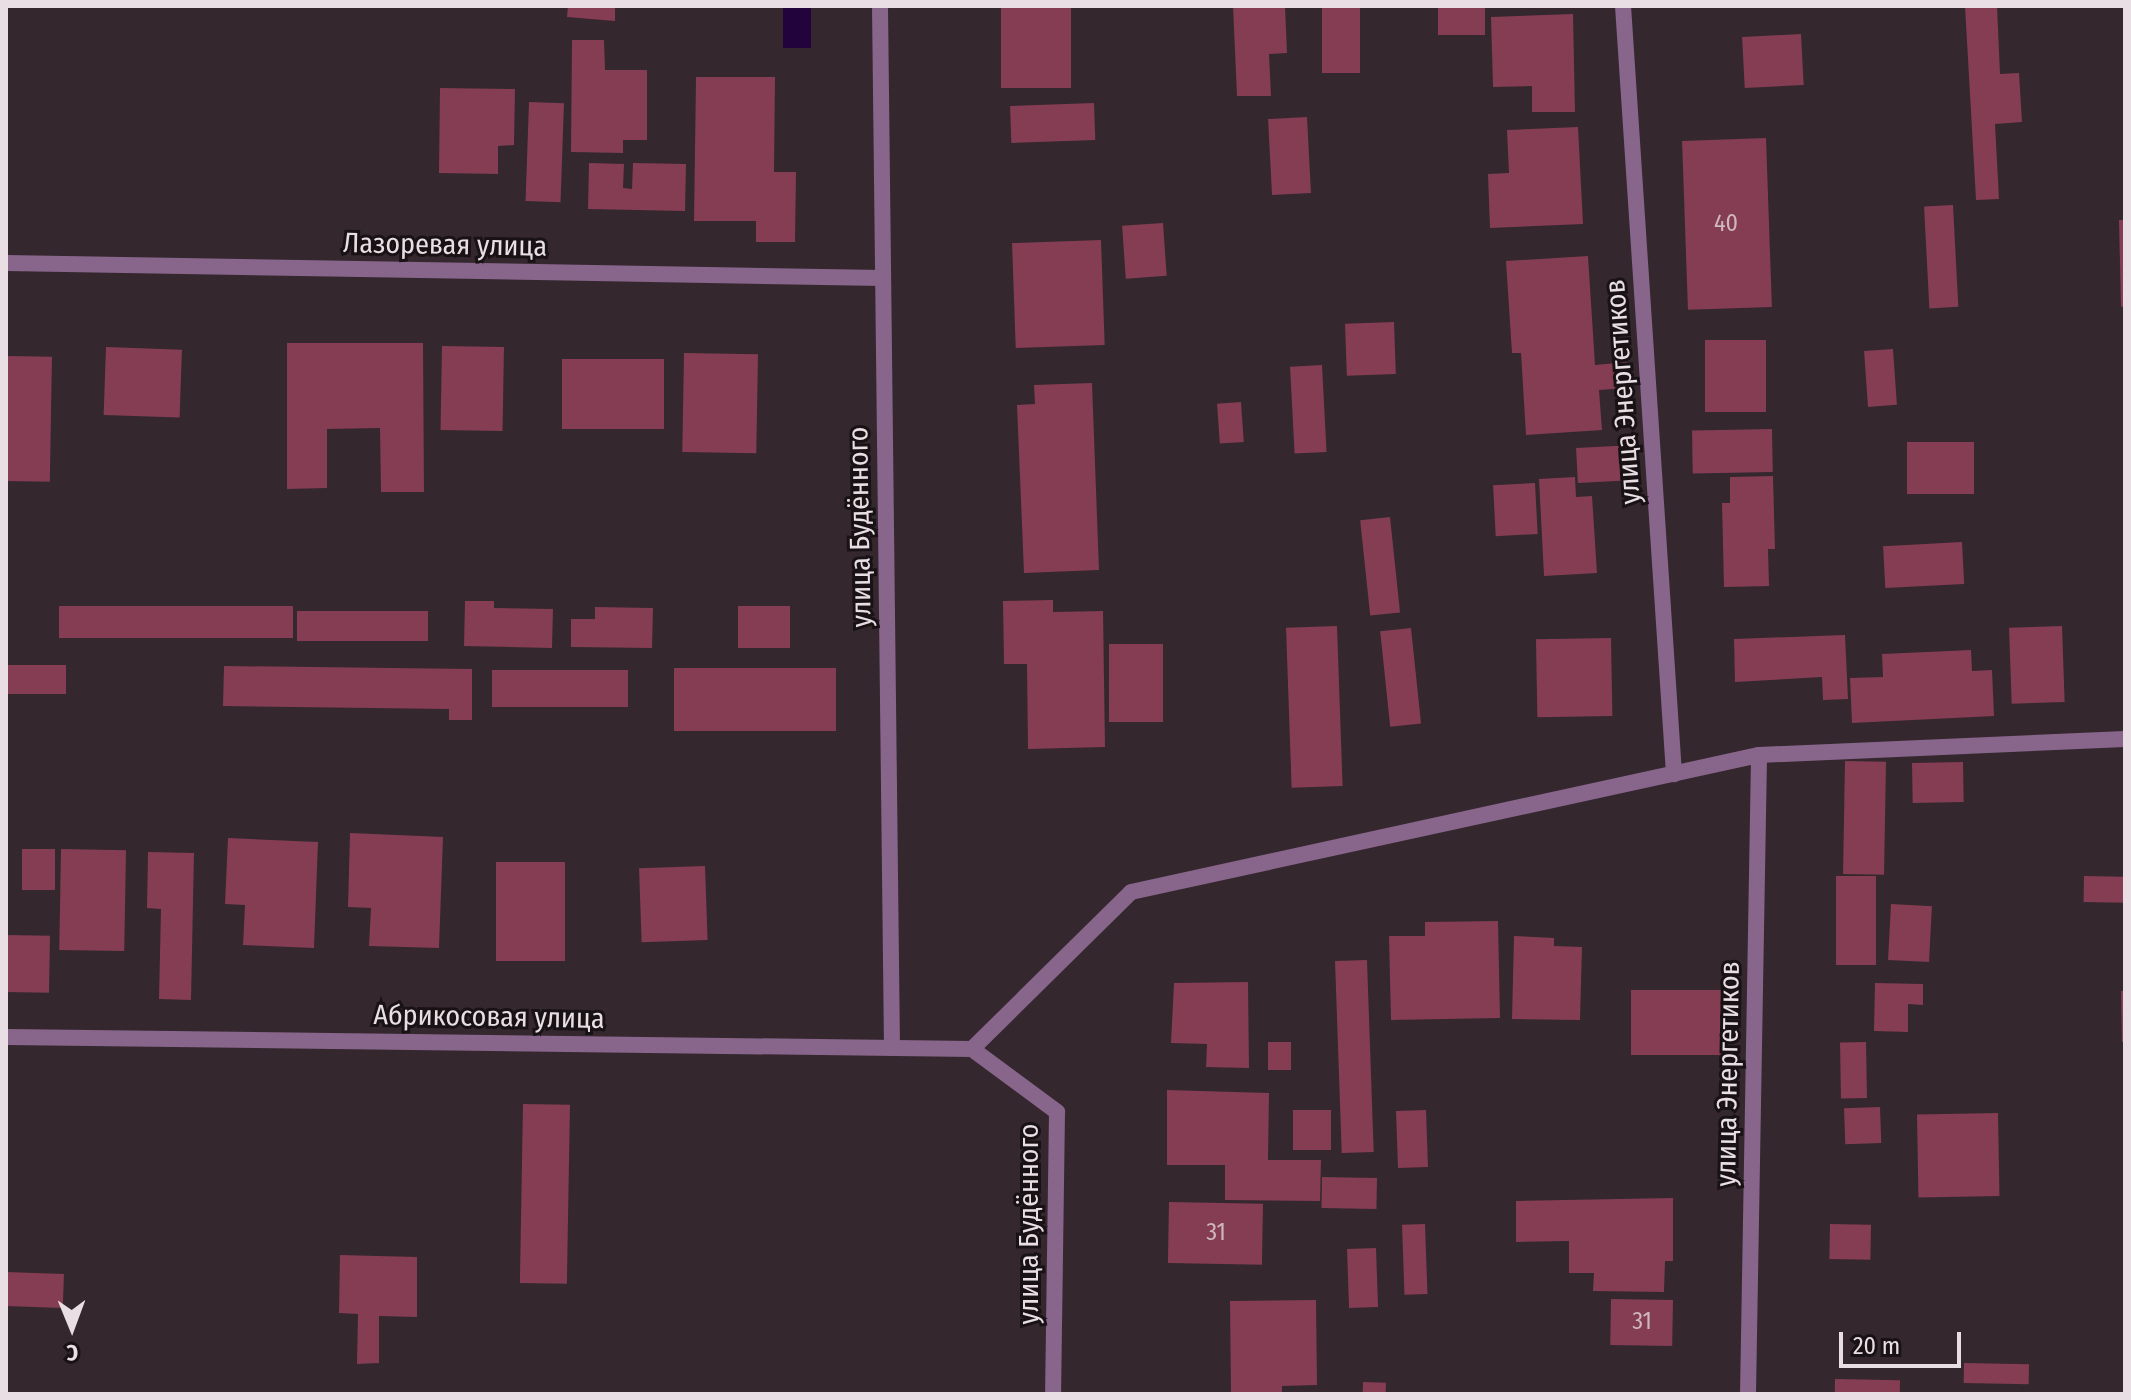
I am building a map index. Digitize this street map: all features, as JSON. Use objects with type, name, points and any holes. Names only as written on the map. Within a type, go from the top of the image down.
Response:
[{"type":"street","name":"улица Будённого","points":[[880,6],[892,1048]]},
{"type":"street","name":"улица Энергетиков","points":[[1623,6],[1674,774]]},
{"type":"street","name":"Лазоревая улица","points":[[6,263],[883,278]]},
{"type":"street","points":[[972,1049],[1131,892],[1759,755],[2125,739]]},
{"type":"street","name":"улица Энергетиков","points":[[1748,1394],[1759,755]]},
{"type":"street","name":"Абрикосовая улица","points":[[6,1037],[972,1049]]},
{"type":"street","name":"улица Будённого","points":[[972,1049],[1057,1112],[1053,1394]]},
{"type":"shaded area","points":[[783,6],[811,6],[811,48],[783,48]]},
{"type":"building","points":[[568,6],[615,6],[615,21],[567,17]]},
{"type":"building","points":[[1001,6],[1071,6],[1071,88],[1001,88]]},
{"type":"building","points":[[1233,6],[1285,6],[1287,53],[1269,54],[1271,96],[1237,96]]},
{"type":"building","points":[[1322,6],[1360,6],[1360,73],[1322,73]]},
{"type":"building","points":[[1438,6],[1485,6],[1485,35],[1438,35]]},
{"type":"building","points":[[1965,6],[1997,6],[2000,74],[2019,73],[2022,122],[1995,124],[1999,199],[1976,200]]},
{"type":"building","points":[[1573,14],[1575,112],[1532,112],[1532,86],[1493,87],[1491,17]]},
{"type":"building","points":[[1801,34],[1804,85],[1745,88],[1742,37]]},
{"type":"building","points":[[572,40],[604,40],[605,70],[647,70],[647,140],[623,140],[623,153],[571,152]]},
{"type":"building","points":[[696,77],[775,77],[774,172],[796,172],[795,242],[756,242],[756,221],[694,221]]},
{"type":"building","points":[[440,88],[515,89],[514,145],[498,146],[498,174],[439,173]]},
{"type":"building","points":[[529,102],[564,103],[561,202],[526,201]]},
{"type":"building","points":[[1094,103],[1095,140],[1011,143],[1010,106]]},
{"type":"building","points":[[1307,117],[1311,193],[1272,195],[1268,119]]},
{"type":"building","points":[[1578,127],[1583,224],[1490,228],[1488,174],[1509,173],[1507,130]]},
{"type":"building","points":[[1766,138],[1772,307],[1688,310],[1682,141]]},
{"type":"building","points":[[589,163],[624,164],[623,188],[632,189],[633,163],[686,164],[685,211],[588,209]]},
{"type":"building","points":[[1953,205],[1958,307],[1929,308],[1924,207]]},
{"type":"building","points":[[2119,220],[2125,220],[2125,306],[2121,307]]},
{"type":"building","points":[[1163,223],[1167,276],[1126,279],[1122,226]]},
{"type":"building","points":[[1101,240],[1105,345],[1016,348],[1012,243]]},
{"type":"building","points":[[1588,256],[1595,365],[1627,362],[1628,388],[1599,390],[1602,430],[1526,435],[1521,353],[1512,353],[1506,261]]},
{"type":"building","points":[[1394,322],[1396,374],[1347,376],[1345,324]]},
{"type":"building","points":[[1705,340],[1766,340],[1766,412],[1705,412]]},
{"type":"building","points":[[287,343],[423,343],[424,492],[381,492],[380,428],[327,429],[327,488],[287,489]]},
{"type":"building","points":[[442,346],[504,347],[503,431],[441,430]]},
{"type":"building","points":[[106,347],[182,350],[180,418],[104,415]]},
{"type":"building","points":[[1893,349],[1897,405],[1868,407],[1864,351]]},
{"type":"building","points":[[684,353],[758,354],[756,453],[682,452]]},
{"type":"building","points":[[6,356],[52,357],[50,482],[6,481]]},
{"type":"building","points":[[562,359],[664,359],[664,429],[562,429]]},
{"type":"building","points":[[1322,365],[1327,452],[1295,454],[1290,367]]},
{"type":"building","points":[[1092,383],[1099,570],[1024,573],[1017,405],[1035,404],[1034,385]]},
{"type":"building","points":[[1241,402],[1244,442],[1220,444],[1217,404]]},
{"type":"building","points":[[1772,429],[1773,472],[1693,473],[1692,430]]},
{"type":"building","points":[[1907,442],[1974,442],[1974,494],[1907,494]]},
{"type":"building","points":[[1634,445],[1636,480],[1578,483],[1576,448]]},
{"type":"building","points":[[1773,476],[1775,549],[1768,549],[1769,586],[1724,587],[1722,503],[1730,503],[1730,477]]},
{"type":"building","points":[[1575,477],[1576,497],[1592,496],[1597,573],[1544,576],[1539,479]]},
{"type":"building","points":[[1535,483],[1538,534],[1496,536],[1493,485]]},
{"type":"building","points":[[1390,517],[1400,612],[1370,616],[1360,520]]},
{"type":"building","points":[[1962,542],[1964,584],[1885,588],[1883,546]]},
{"type":"building","points":[[1053,600],[1053,612],[1103,611],[1105,747],[1028,749],[1027,664],[1004,664],[1003,601]]},
{"type":"building","points":[[465,601],[494,601],[494,608],[553,609],[552,648],[464,646]]},
{"type":"building","points":[[59,606],[293,606],[293,638],[59,638]]},
{"type":"building","points":[[738,606],[790,606],[790,648],[738,648]]},
{"type":"building","points":[[595,607],[653,608],[652,648],[571,647],[571,619],[595,619]]},
{"type":"building","points":[[297,611],[428,611],[428,641],[297,641]]},
{"type":"building","points":[[1337,626],[1343,786],[1292,788],[1286,628]]},
{"type":"building","points":[[2062,626],[2065,702],[2012,704],[2009,628]]},
{"type":"building","points":[[1411,628],[1421,723],[1390,727],[1380,631]]},
{"type":"building","points":[[1845,635],[1848,699],[1823,700],[1822,677],[1735,682],[1734,639]]},
{"type":"building","points":[[1611,638],[1612,716],[1537,717],[1536,639]]},
{"type":"building","points":[[1109,644],[1163,644],[1163,722],[1109,722]]},
{"type":"building","points":[[1971,650],[1972,671],[1992,670],[1994,716],[1852,723],[1850,678],[1883,677],[1882,654]]},
{"type":"building","points":[[6,665],[66,665],[66,694],[6,694]]},
{"type":"building","points":[[224,666],[472,669],[472,720],[449,720],[449,709],[223,706]]},
{"type":"building","points":[[674,668],[836,668],[836,731],[674,731]]},
{"type":"building","points":[[492,670],[628,670],[628,707],[492,707]]},
{"type":"building","points":[[1845,761],[1886,762],[1884,875],[1843,874]]},
{"type":"building","points":[[1963,762],[1964,802],[1913,803],[1912,763]]},
{"type":"building","points":[[350,833],[443,837],[439,948],[369,946],[371,908],[348,907]]},
{"type":"building","points":[[228,838],[318,842],[314,948],[243,945],[245,905],[225,904]]},
{"type":"building","points":[[22,849],[55,849],[55,890],[22,890]]},
{"type":"building","points":[[61,849],[126,850],[124,951],[59,950]]},
{"type":"building","points":[[148,852],[194,853],[191,1000],[159,999],[161,909],[147,908]]},
{"type":"building","points":[[496,862],[565,862],[565,961],[496,961]]},
{"type":"building","points":[[705,866],[708,940],[642,942],[639,868]]},
{"type":"building","points":[[1836,876],[1876,876],[1876,965],[1836,965]]},
{"type":"building","points":[[2084,876],[2125,877],[2125,903],[2084,902]]},
{"type":"building","points":[[1891,904],[1932,906],[1929,962],[1888,960]]},
{"type":"building","points":[[1498,921],[1500,1018],[1391,1020],[1389,936],[1425,936],[1425,922]]},
{"type":"building","points":[[6,935],[50,936],[49,993],[6,992]]},
{"type":"building","points":[[1514,936],[1554,938],[1554,946],[1582,947],[1580,1020],[1512,1019]]},
{"type":"building","points":[[1367,960],[1374,1152],[1342,1153],[1335,961]]},
{"type":"building","points":[[1248,982],[1249,1068],[1206,1067],[1207,1044],[1171,1043],[1174,983]]},
{"type":"building","points":[[1875,983],[1923,984],[1923,1005],[1908,1004],[1908,1032],[1874,1031]]},
{"type":"building","points":[[1631,990],[1723,990],[1723,1055],[1631,1055]]},
{"type":"building","points":[[2121,991],[2125,991],[2125,1042],[2122,1042]]},
{"type":"building","points":[[1268,1042],[1291,1042],[1291,1070],[1268,1070]]},
{"type":"building","points":[[1840,1042],[1866,1042],[1867,1098],[1841,1098]]},
{"type":"building","points":[[1167,1090],[1269,1093],[1268,1160],[1321,1160],[1320,1201],[1225,1200],[1225,1165],[1167,1165]]},
{"type":"building","points":[[523,1104],[570,1105],[567,1284],[520,1283]]},
{"type":"building","points":[[1880,1107],[1881,1143],[1845,1144],[1844,1108]]},
{"type":"building","points":[[1293,1110],[1331,1110],[1331,1150],[1293,1150]]},
{"type":"building","points":[[1426,1110],[1428,1167],[1398,1168],[1396,1111]]},
{"type":"building","points":[[1998,1113],[1999,1196],[1918,1197],[1917,1114]]},
{"type":"building","points":[[1322,1177],[1377,1178],[1376,1209],[1321,1208]]},
{"type":"building","points":[[1673,1198],[1673,1261],[1665,1261],[1664,1292],[1593,1291],[1594,1273],[1569,1273],[1569,1241],[1516,1242],[1516,1201]]},
{"type":"building","points":[[1169,1202],[1263,1204],[1262,1265],[1168,1263]]},
{"type":"building","points":[[1425,1224],[1427,1294],[1404,1295],[1402,1225]]},
{"type":"building","points":[[1830,1224],[1871,1225],[1870,1260],[1829,1259]]},
{"type":"building","points":[[1376,1248],[1378,1307],[1349,1308],[1347,1249]]},
{"type":"building","points":[[340,1255],[417,1257],[417,1317],[379,1316],[379,1363],[357,1364],[358,1314],[339,1313]]},
{"type":"building","points":[[6,1272],[64,1274],[63,1308],[6,1306]]},
{"type":"building","points":[[1611,1299],[1673,1300],[1672,1346],[1610,1345]]},
{"type":"building","points":[[1316,1300],[1317,1385],[1282,1386],[1282,1394],[1231,1394],[1230,1301]]},
{"type":"building","points":[[1964,1363],[2029,1364],[2029,1384],[1964,1383]]},
{"type":"building","points":[[1835,1379],[1900,1380],[1900,1394],[1835,1394]]},
{"type":"building","points":[[1363,1382],[1386,1383],[1386,1394],[1363,1394]]}]
